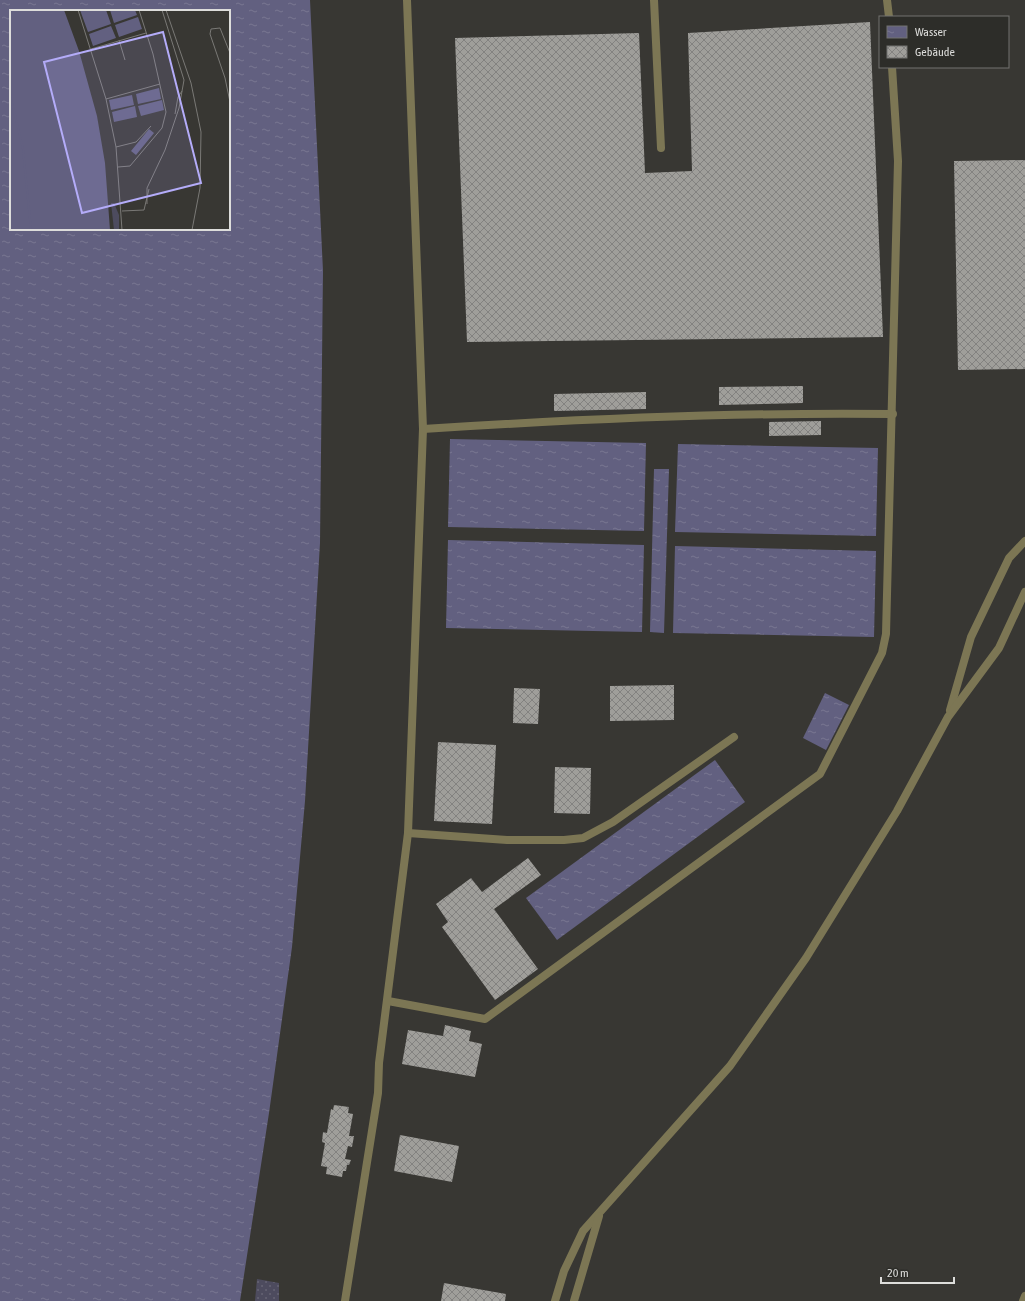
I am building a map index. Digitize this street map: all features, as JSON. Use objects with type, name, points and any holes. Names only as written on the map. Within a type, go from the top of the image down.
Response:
[{"type":"lane","points":[[345,1301],[378,1093],[379,1063],[408,833],[423,429],[407,0]]},
{"type":"lane","points":[[654,0],[661,148]]},
{"type":"lane","points":[[887,0],[889,16]]},
{"type":"lane","points":[[388,1001],[485,1019],[820,774],[882,653],[886,634],[893,414],[898,161],[892,68]]},
{"type":"lane","points":[[423,429],[550,421],[786,412],[893,414]]},
{"type":"lane","points":[[948,717],[971,637],[1009,558],[1025,541]]},
{"type":"lane","points":[[555,1301],[564,1271],[583,1231],[706,1095],[730,1066],[806,958],[872,853],[948,717],[999,648],[1025,592]]},
{"type":"lane","points":[[408,833],[507,840],[564,840],[583,838],[613,822],[734,737]]},
{"type":"lane","points":[[574,1301],[600,1213]]},
{"type":"lane","points":[[1023,1301],[1025,1296]]},
{"type":"shaded area","points":[[257,1279],[279,1283],[279,1301],[255,1301]]},
{"type":"water","points":[[0,0],[310,0],[323,271],[320,543],[305,801],[292,947],[269,1113],[240,1301],[0,1301]]},
{"type":"water","points":[[450,439],[646,443],[644,531],[448,527]]},
{"type":"water","points":[[678,444],[878,448],[876,536],[675,532]]},
{"type":"water","points":[[654,469],[669,469],[664,633],[650,632]]},
{"type":"water","points":[[448,540],[644,545],[642,632],[446,628]]},
{"type":"water","points":[[675,546],[876,551],[874,637],[673,633]]},
{"type":"water","points":[[825,693],[849,705],[826,750],[803,738]]},
{"type":"water","points":[[715,760],[745,802],[557,940],[526,898]]},
{"type":"building","points":[[870,22],[883,337],[467,342],[455,38],[639,33],[645,173],[692,171],[688,33]]},
{"type":"building","points":[[1025,160],[1025,369],[958,370],[954,161]]},
{"type":"building","points":[[803,386],[803,403],[719,405],[719,387]]},
{"type":"building","points":[[646,392],[646,409],[554,411],[554,394]]},
{"type":"building","points":[[821,421],[821,435],[769,436],[769,422]]},
{"type":"building","points":[[674,685],[674,720],[610,721],[610,686]]},
{"type":"building","points":[[514,688],[540,689],[538,724],[513,723]]},
{"type":"building","points":[[438,742],[496,745],[492,824],[434,821]]},
{"type":"building","points":[[555,767],[591,768],[590,814],[554,813]]},
{"type":"building","points":[[528,858],[541,875],[494,909],[538,969],[495,1000],[442,927],[448,922],[436,904],[471,878],[482,892]]},
{"type":"building","points":[[445,1025],[471,1031],[469,1041],[482,1044],[475,1077],[402,1064],[408,1030],[443,1036]]},
{"type":"building","points":[[334,1105],[349,1107],[348,1113],[353,1114],[349,1136],[354,1136],[352,1147],[348,1146],[345,1159],[351,1160],[349,1165],[347,1165],[346,1171],[343,1171],[342,1177],[326,1174],[327,1167],[321,1166],[325,1143],[322,1142],[323,1132],[327,1133],[331,1109],[333,1110]]},
{"type":"building","points":[[400,1135],[459,1146],[452,1182],[394,1171]]},
{"type":"building","points":[[444,1283],[506,1294],[505,1301],[441,1301]]}]
